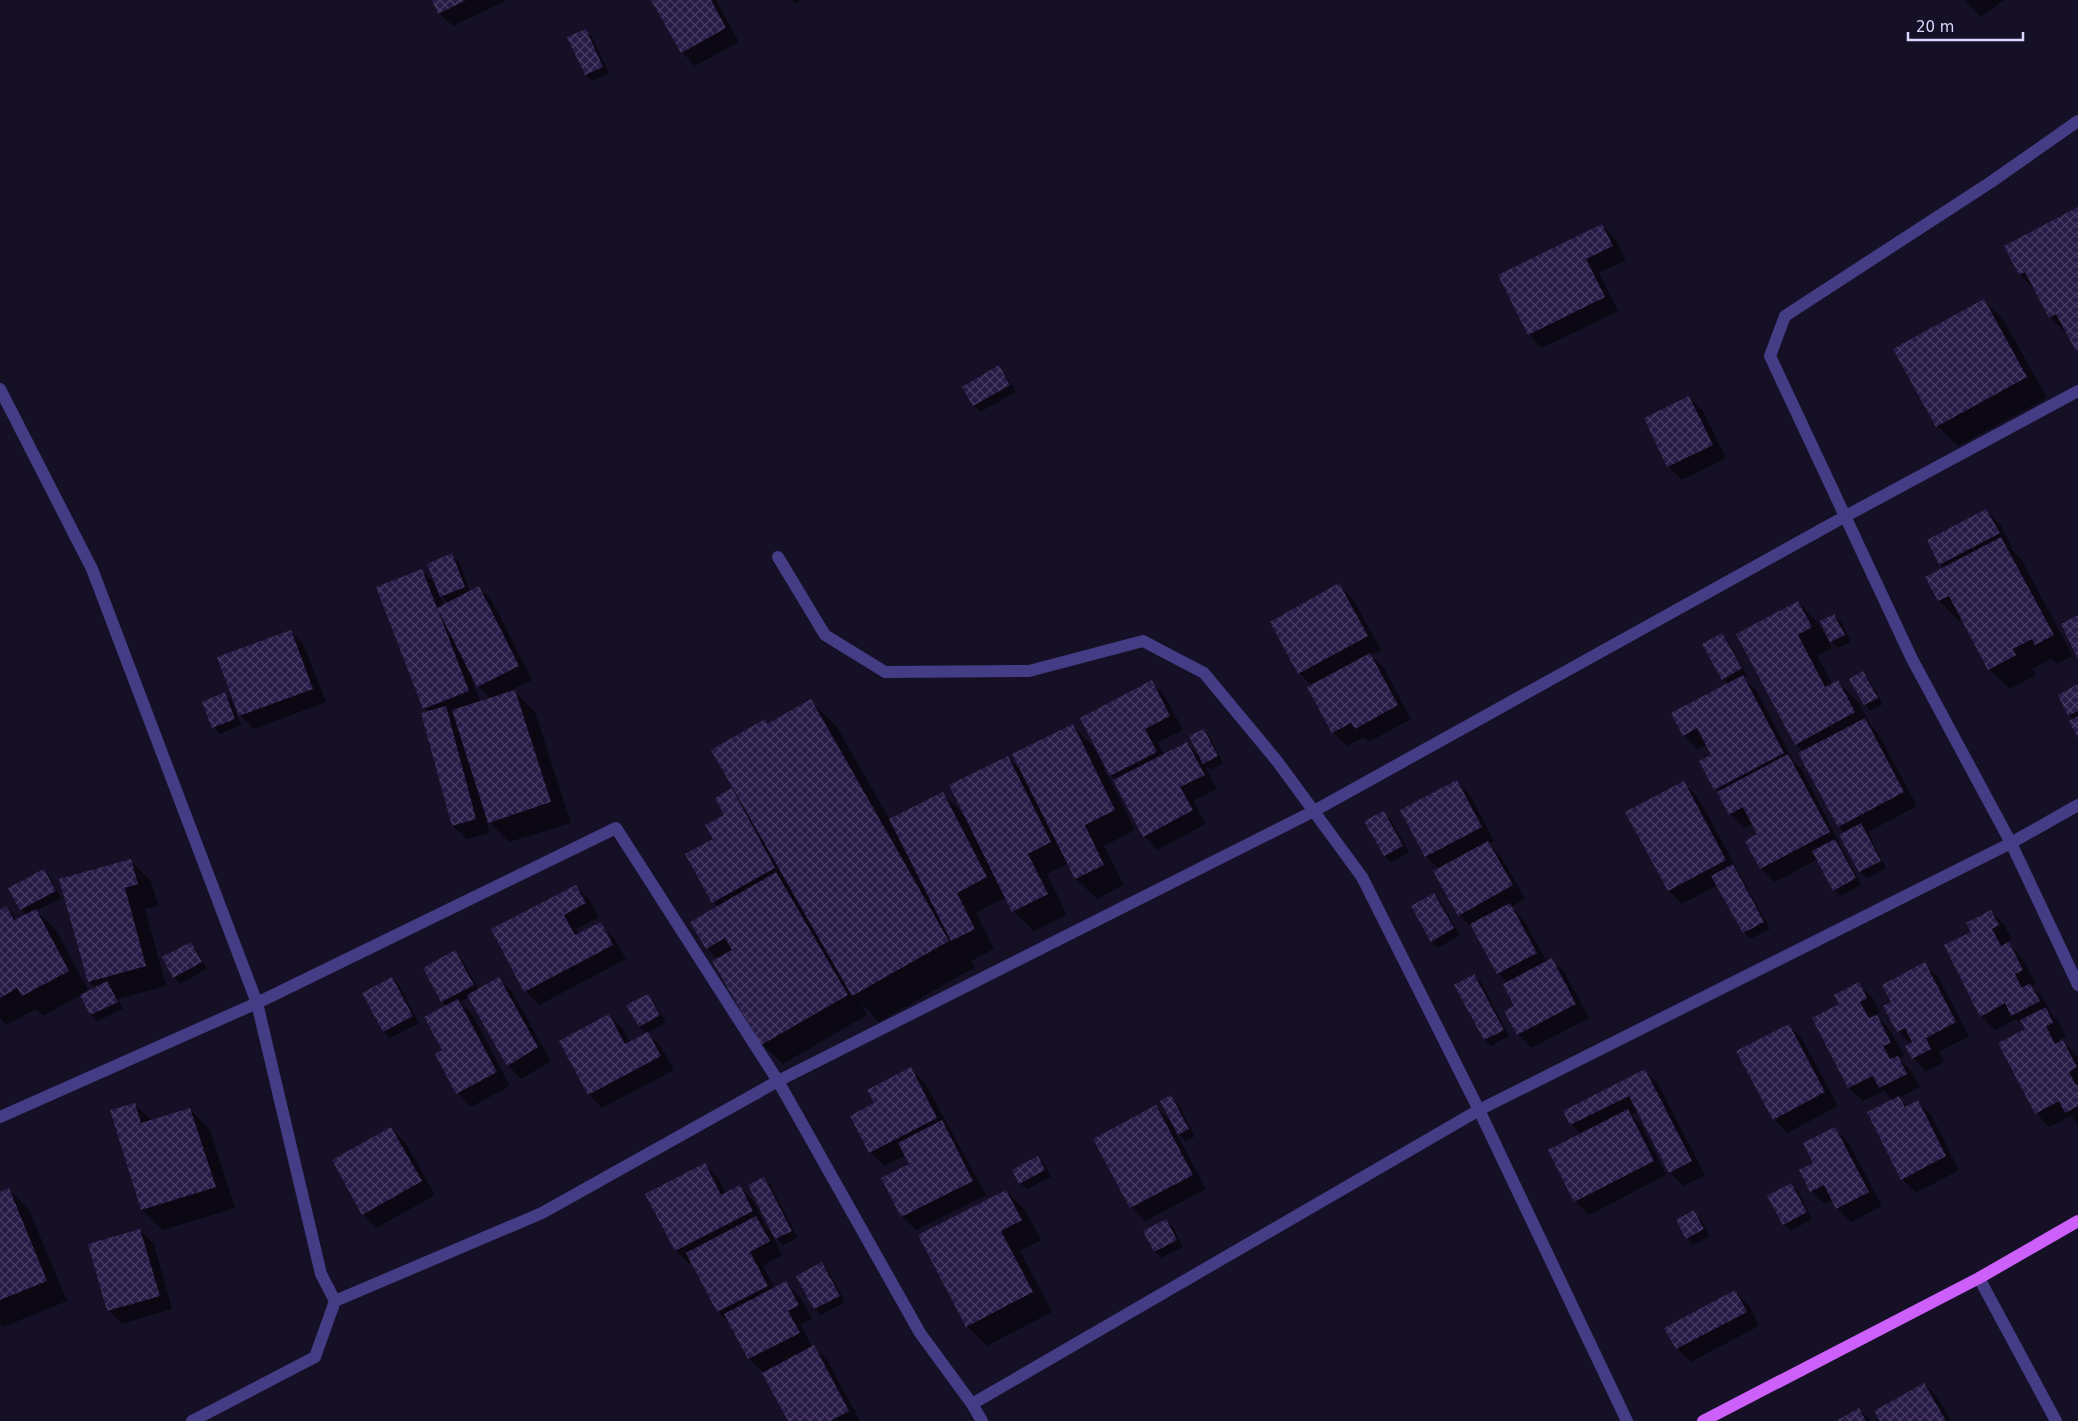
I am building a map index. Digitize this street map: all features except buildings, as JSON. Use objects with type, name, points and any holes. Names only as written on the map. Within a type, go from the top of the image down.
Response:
[{"type":"main road","points":[[1703,1421],[1979,1278],[2078,1221]]},
{"type":"street","points":[[2078,121],[1991,182],[1784,316],[1770,356],[1912,659],[2011,844],[2078,985]]},
{"type":"street","points":[[0,389],[92,569],[257,1003],[321,1274],[335,1301],[315,1357],[192,1421]]},
{"type":"street","points":[[335,1301],[542,1213],[778,1081],[1314,811],[1844,517],[2078,391]]},
{"type":"street","points":[[778,557],[825,634],[885,672],[1029,671],[1143,641],[1204,673],[1277,761],[1362,876],[1479,1110],[1627,1421]]},
{"type":"street","points":[[972,1404],[1479,1110],[2011,844],[2078,805]]},
{"type":"street","points":[[0,1117],[257,1003],[616,828],[778,1081],[920,1333],[972,1404],[982,1421]]},
{"type":"street","points":[[1979,1278],[2056,1421]]}]
